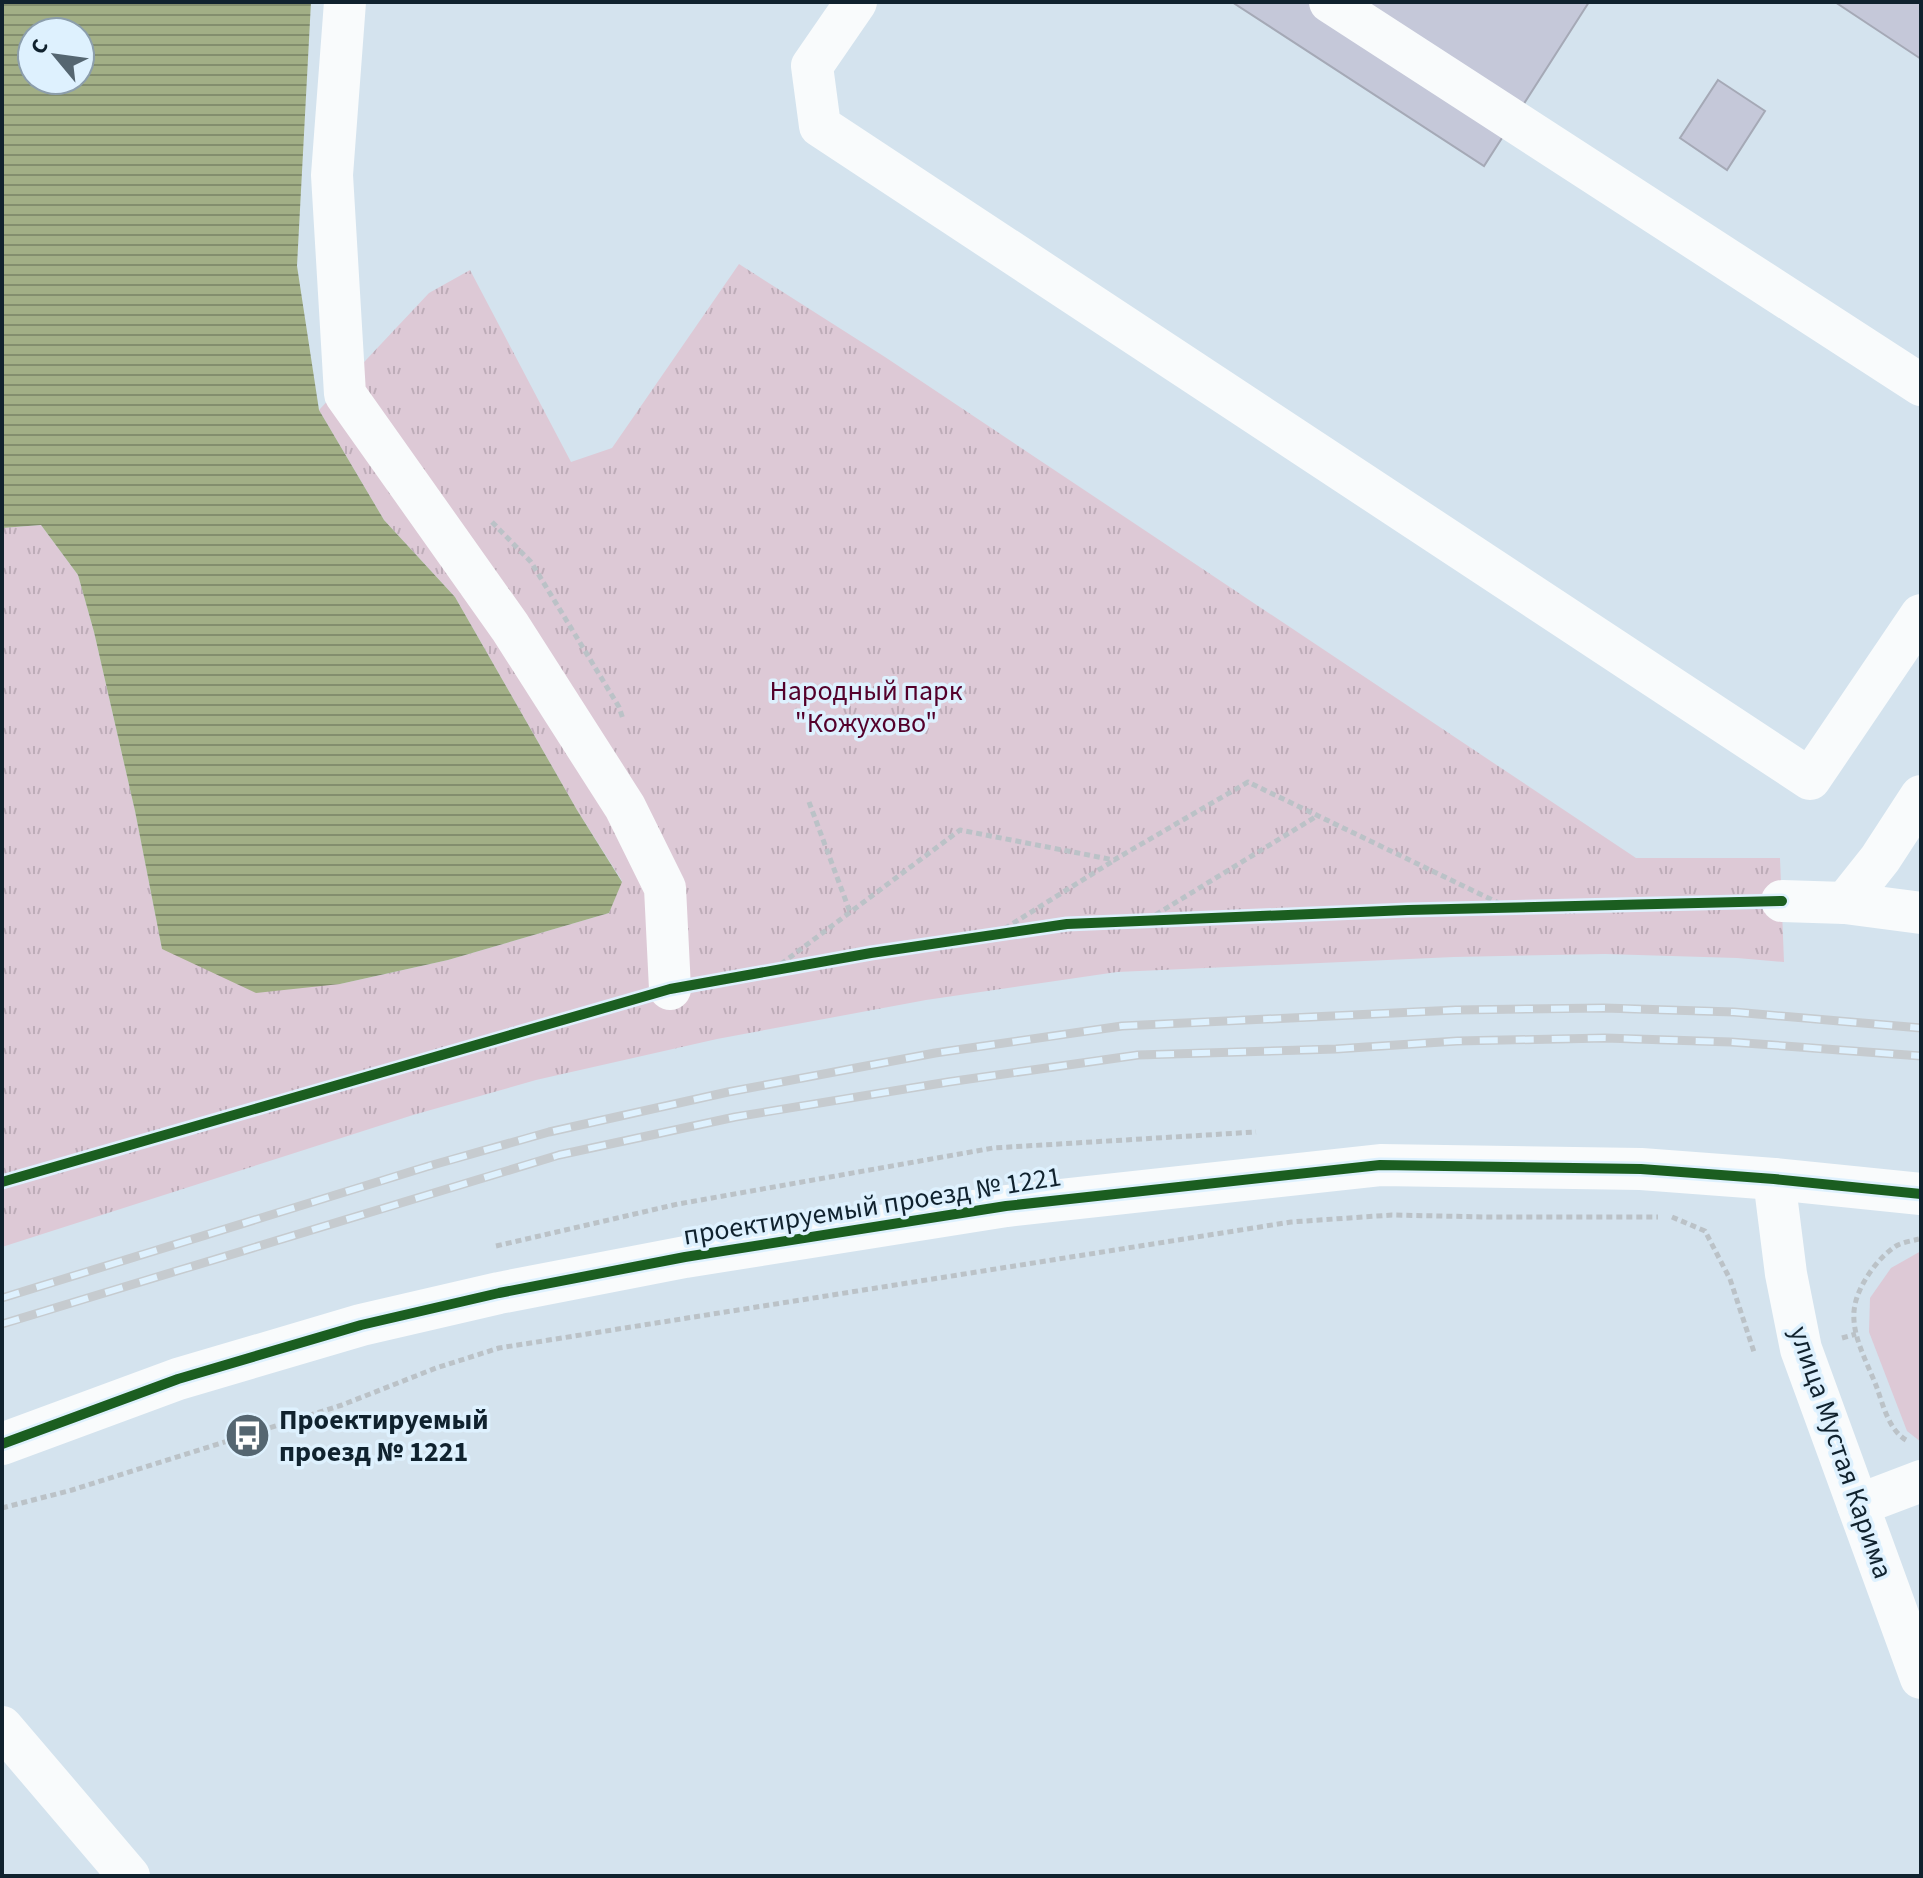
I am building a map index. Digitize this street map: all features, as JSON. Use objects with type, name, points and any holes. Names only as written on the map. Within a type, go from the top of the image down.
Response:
[{"type":"street","points":[[345,2],[332,175],[345,394],[510,627],[625,807],[665,888],[670,989]]},
{"type":"street","points":[[856,2],[812,66],[820,126],[1810,779],[1921,615]]},
{"type":"street","points":[[1330,2],[1921,385]]},
{"type":"street","points":[[1845,903],[1880,859],[1921,796]]},
{"type":"street","points":[[1782,901],[1845,903],[1921,913]]},
{"type":"street","name":"проектируемый проезд № 1221","points":[[2,1444],[178,1379],[361,1325],[499,1293],[685,1257],[1006,1206],[1380,1165],[1641,1169],[1774,1179]]},
{"type":"street","points":[[1774,1179],[1921,1194]]},
{"type":"street","name":"улица Мустая Карима","points":[[1774,1179],[1786,1274],[1801,1349],[1921,1678]]},
{"type":"street","points":[[1858,1505],[1916,1462]]},
{"type":"street","points":[[2,1727],[129,1876]]},
{"type":"path","points":[[489,519],[531,562],[619,707],[624,722]]},
{"type":"path","points":[[996,934],[1114,860],[1248,782],[1509,908]]},
{"type":"path","points":[[809,802],[850,912]]},
{"type":"path","points":[[1147,920],[1318,816]]},
{"type":"path","points":[[773,970],[960,830],[1114,860]]},
{"type":"path","points":[[2,1508],[72,1490],[302,1418],[499,1348],[1291,1222],[1392,1215],[1638,1216]]},
{"type":"path","points":[[1916,1462],[1890,1422],[1856,1334],[1853,1310],[1862,1285],[1878,1262],[1898,1245],[1921,1239]]},
{"type":"green space","name":"Народный парк \"Кожухово\"","points":[[739,264],[885,357],[1636,858],[1780,858],[1784,962],[1605,954],[1454,957],[1117,972],[926,1000],[717,1039],[536,1080],[413,1115],[2,1247],[2,528],[41,525],[78,575],[135,811],[162,949],[340,984],[448,960],[609,913],[622,881],[577,810],[455,597],[384,520],[319,410],[429,293],[470,270],[571,462],[612,448]]},
{"type":"green space","points":[[1921,1251],[1921,1442],[1907,1431],[1869,1332],[1870,1298],[1891,1268]]},
{"type":"shaded area","points":[[2,2],[311,2],[297,266],[319,410],[384,520],[455,597],[577,810],[622,882],[609,913],[448,960],[340,984],[256,993],[162,949],[135,811],[78,575],[41,525],[2,528]]},
{"type":"building","points":[[1232,2],[1589,2],[1484,166]]},
{"type":"building","points":[[1835,2],[1921,2],[1921,59]]},
{"type":"building","points":[[1718,80],[1765,111],[1727,170],[1680,138]]},
{"type":"railway","points":[[2,1298],[549,1132],[728,1092],[935,1053],[1122,1026],[1456,1010],[1604,1008],[1734,1012],[1921,1028]]},
{"type":"railway","points":[[2,1324],[559,1155],[735,1117],[1138,1055],[1605,1038],[1731,1042],[1921,1056]]},
{"type":"cycle path","points":[[2,1182],[670,989],[871,953],[1067,924],[1408,910],[1782,901]]},
{"type":"cycle path","points":[[2,1444],[178,1379],[361,1325],[499,1293],[685,1257],[1006,1206],[1380,1165],[1641,1169],[1921,1194]]},
{"type":"place","name":"Проектируемый проезд № 1221","points":[[248,1435]]}]
